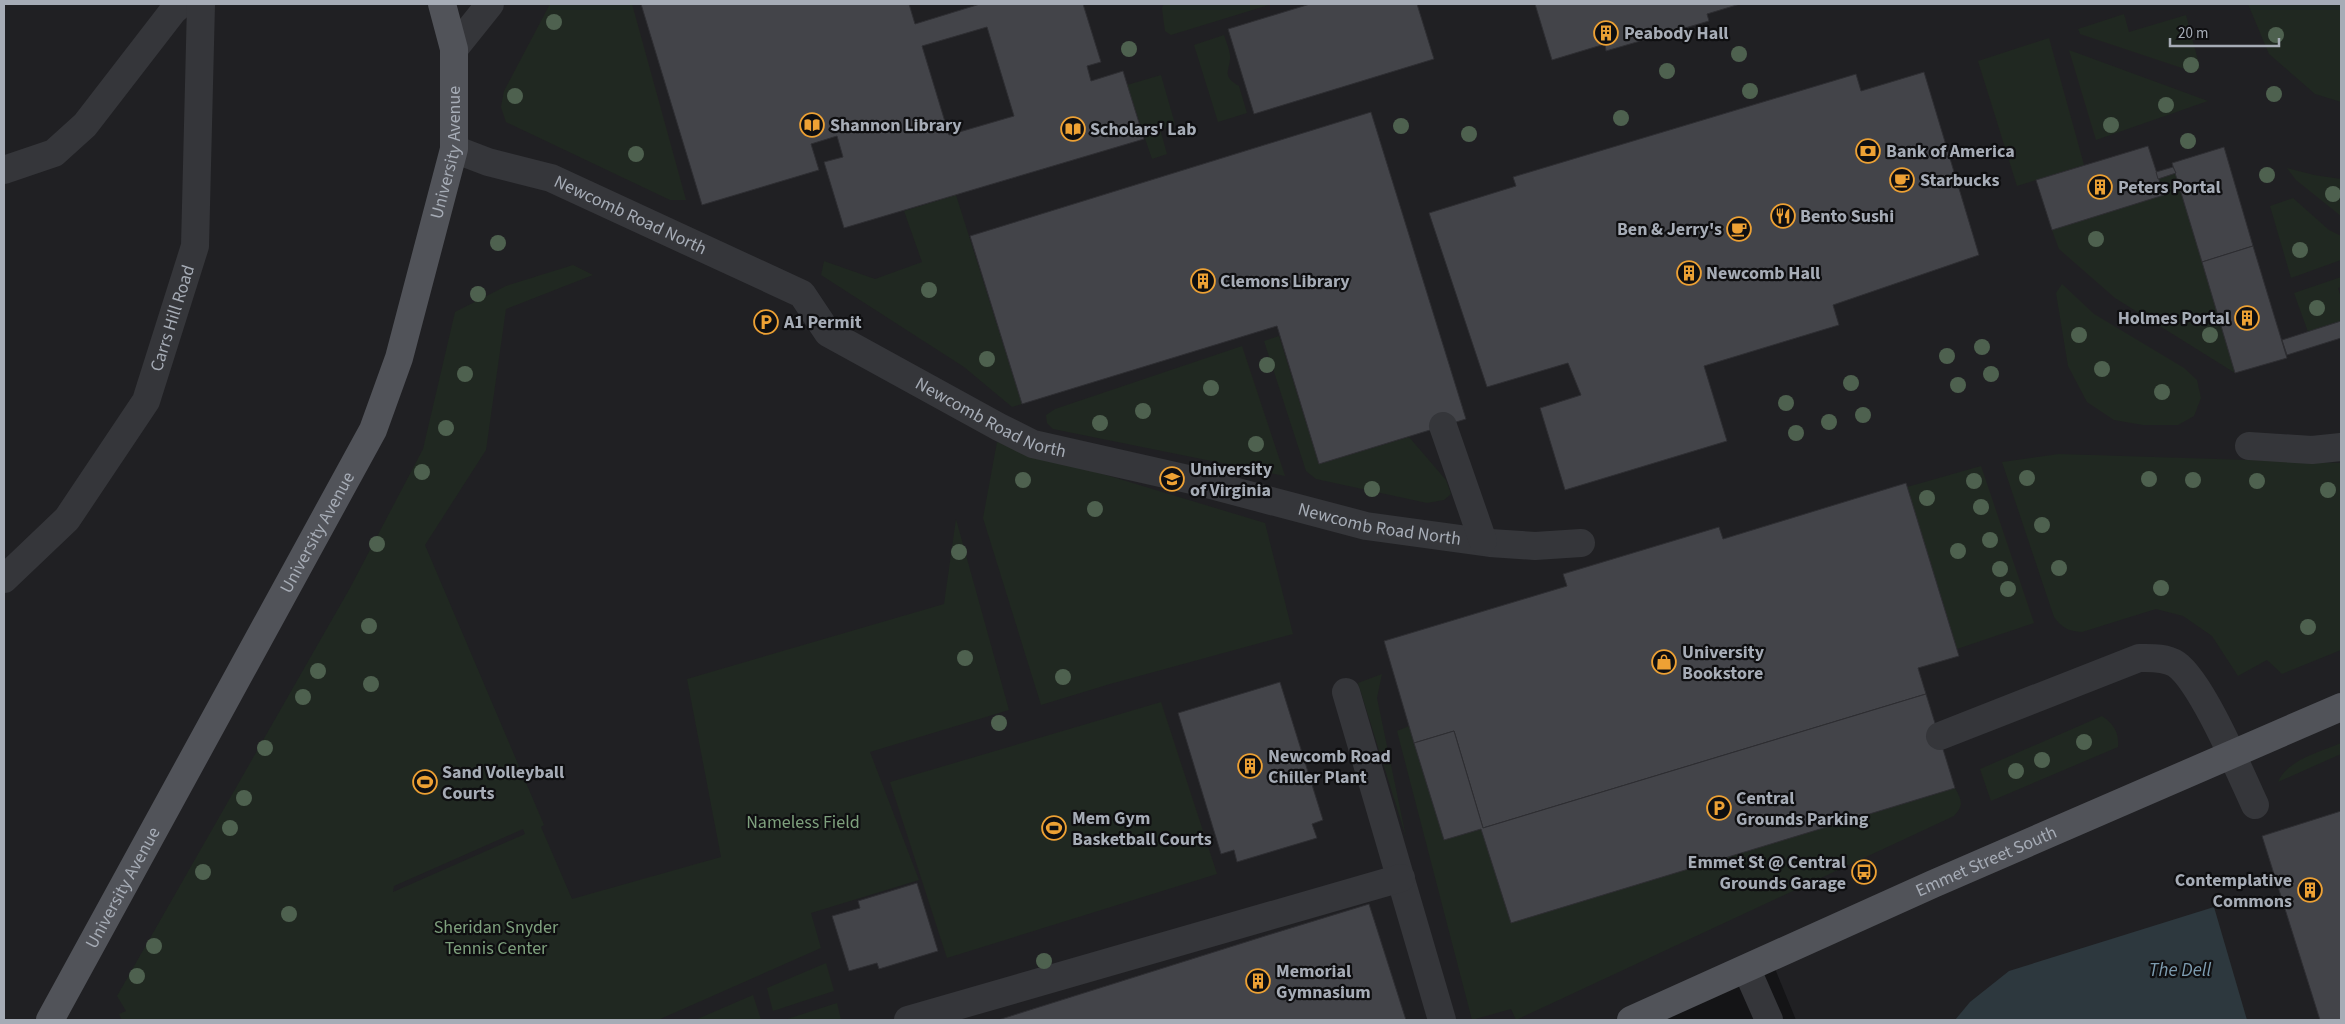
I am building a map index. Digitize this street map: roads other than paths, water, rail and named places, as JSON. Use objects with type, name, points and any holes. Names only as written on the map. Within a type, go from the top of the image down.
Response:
[{"type":"main road","name":"University Avenue","points":[[50,1020],[373,430],[400,358],[454,150],[454,49],[442,4]]},
{"type":"main road","name":"Emmet Street South","points":[[1631,1020],[1747,970],[1933,884],[2341,706]]},
{"type":"street","points":[[4,170],[54,153],[85,125],[173,10],[181,4]]},
{"type":"street","name":"Carrs Hill Road","points":[[4,579],[67,519],[146,401],[195,246],[201,4]]},
{"type":"street","points":[[454,49],[490,4]]},
{"type":"street","name":"Newcomb Road North","points":[[454,150],[488,162],[551,178],[802,294],[828,333],[1033,444],[1192,480],[1366,526],[1483,542],[1535,546],[1580,543]]},
{"type":"street","points":[[1443,426],[1483,542]]},
{"type":"street","points":[[2249,446],[2312,450],[2341,448]]},
{"type":"street","points":[[1940,736],[2139,658],[2164,659],[2177,664],[2193,683],[2231,753],[2255,805]]},
{"type":"street","points":[[1346,692],[1442,1020]]},
{"type":"street","points":[[908,1020],[1400,878]]},
{"type":"street","points":[[1747,970],[1769,1020]]},
{"type":"water","name":"The Dell","points":[[2214,907],[2247,1020],[1955,1020],[1970,1002],[2009,971]]},
{"type":"place","name":"Peabody Hall","points":[[1606,33]]},
{"type":"place","name":"Shannon Library","points":[[812,125]]},
{"type":"place","name":"Scholars' Lab","points":[[1073,129]]},
{"type":"place","name":"Bank of America","points":[[1868,151]]},
{"type":"place","name":"Starbucks","points":[[1902,180]]},
{"type":"place","name":"Peters Portal","points":[[2100,187]]},
{"type":"place","name":"Bento Sushi","points":[[1783,216]]},
{"type":"place","name":"Ben & Jerry's","points":[[1739,229]]},
{"type":"place","name":"Newcomb Hall","points":[[1689,273]]},
{"type":"place","name":"Clemons Library","points":[[1203,281]]},
{"type":"place","name":"Holmes Portal","points":[[2247,318]]},
{"type":"place","name":"A1 Permit","points":[[766,322]]},
{"type":"place","name":"University of Virginia","points":[[1172,479]]},
{"type":"place","name":"University Bookstore","points":[[1664,662]]},
{"type":"place","name":"Newcomb Road Chiller Plant","points":[[1250,766]]},
{"type":"place","name":"Sand Volleyball Courts","points":[[425,782]]},
{"type":"place","name":"Central Grounds Parking","points":[[1719,808]]},
{"type":"place","name":"Mem Gym Basketball Courts","points":[[1054,828]]},
{"type":"place","name":"Emmet St @ Central Grounds Garage","points":[[1864,872]]},
{"type":"place","name":"Contemplative Commons","points":[[2310,890]]},
{"type":"place","name":"Memorial Gymnasium","points":[[1258,981]]},
{"type":"park label","name":"Nameless Field","points":[[803,822]]},
{"type":"park label","name":"Sheridan Snyder Tennis Center","points":[[496,938]]}]
